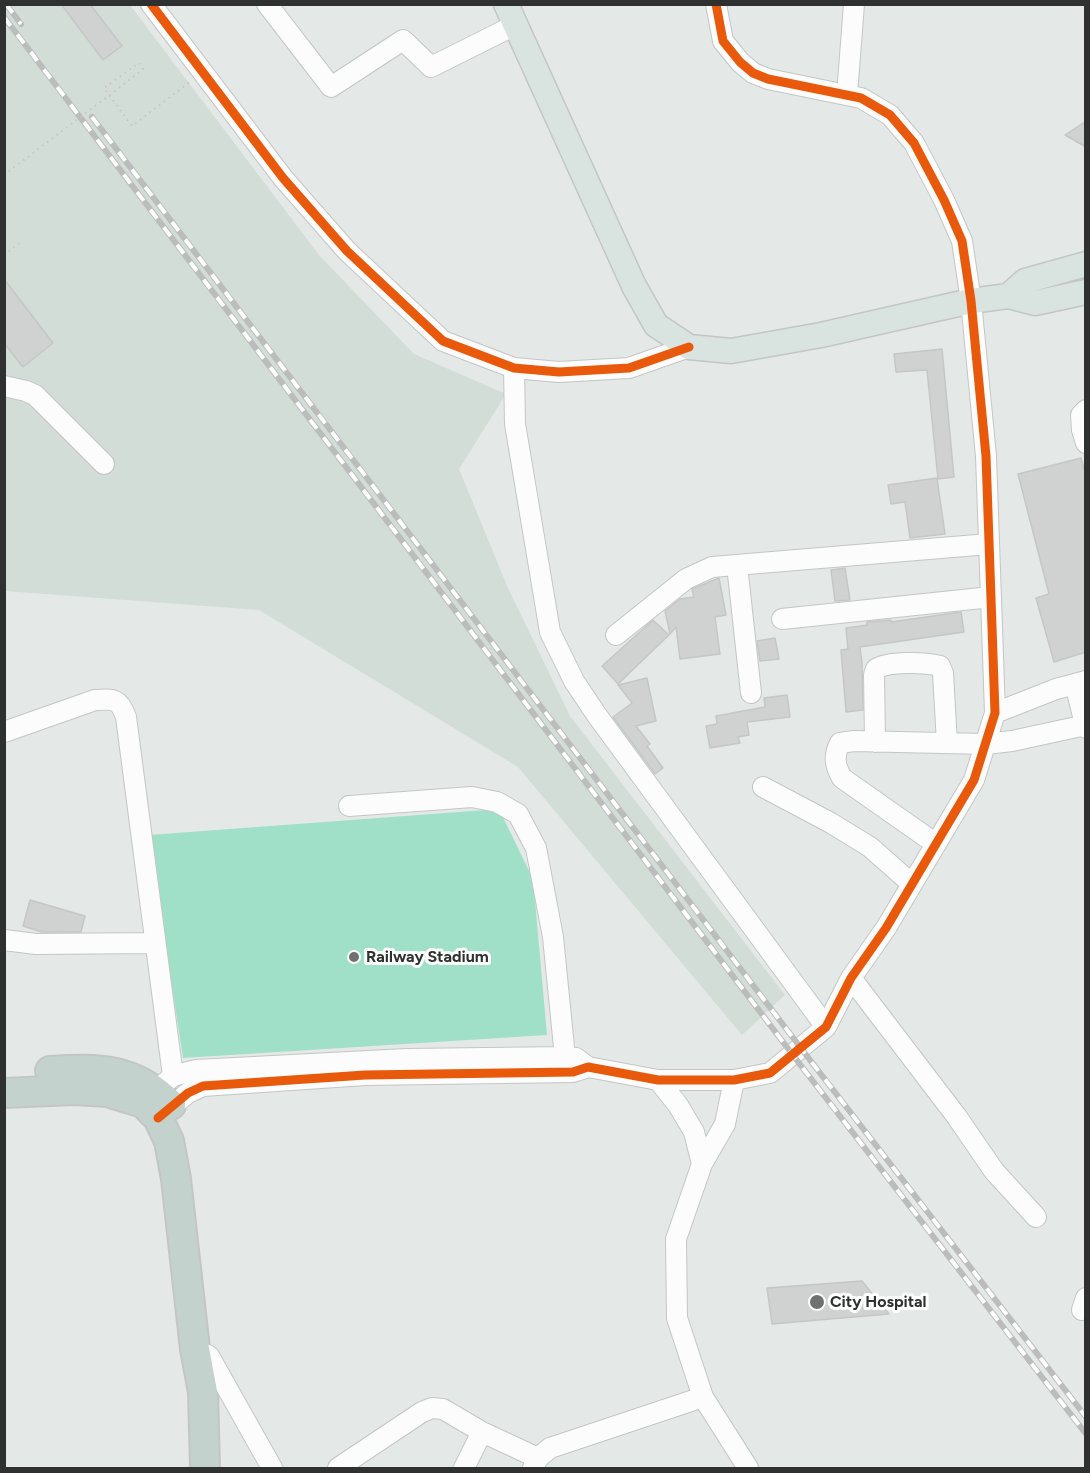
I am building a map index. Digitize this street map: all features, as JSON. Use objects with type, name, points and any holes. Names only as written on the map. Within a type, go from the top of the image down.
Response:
[{"type":"highway","points":[[4,1075],[57,1071],[113,1071],[132,1077],[161,1099],[170,1141],[202,1353],[205,1468]]},
{"type":"highway","points":[[4,1093],[74,1090],[161,1099]]},
{"type":"main road","points":[[510,15],[634,286],[656,325],[688,347],[731,351],[821,335],[971,301],[1008,296],[1035,303],[1086,292]]},
{"type":"main road","points":[[1008,296],[1025,281],[1086,264]]},
{"type":"street","points":[[151,4],[284,178],[347,251],[443,341],[514,368],[560,372],[629,368],[688,347]]},
{"type":"street","points":[[267,4],[331,87],[403,40],[431,67],[510,15]]},
{"type":"street","points":[[161,1099],[196,1070],[407,1059],[565,1057],[576,1058],[588,1067],[658,1080],[734,1080],[770,1073],[826,1027],[852,978],[886,928],[974,780],[995,713],[986,456],[971,301],[962,241],[944,200],[914,143],[890,115],[861,98],[768,79],[753,73],[740,62],[723,41],[716,4]]},
{"type":"street","points":[[847,95],[854,4]]},
{"type":"street","points":[[514,368],[515,424],[550,632],[574,681],[596,714],[826,1027]]},
{"type":"street","points":[[4,386],[35,395],[104,464]]},
{"type":"street","points":[[1086,410],[1081,415],[1086,443]]},
{"type":"street","points":[[616,635],[686,579],[712,567],[989,544]]},
{"type":"street","points":[[737,565],[751,693]]},
{"type":"street","points":[[782,619],[991,597]]},
{"type":"street","points":[[875,742],[874,675],[876,669],[883,665],[932,664],[940,666],[943,673],[947,744]]},
{"type":"street","points":[[936,844],[842,778],[836,768],[835,752],[840,743],[854,741],[986,744],[1085,726],[1080,682],[995,713]]},
{"type":"street","points":[[4,732],[95,700],[111,699],[121,704],[126,717],[155,943],[161,1099]]},
{"type":"street","points":[[763,788],[831,823],[870,847],[912,884]]},
{"type":"street","points":[[349,806],[472,797],[497,802],[518,814],[536,848],[553,937],[565,1057]]},
{"type":"street","points":[[4,940],[36,944],[155,943]]},
{"type":"street","points":[[852,978],[957,1117],[994,1171],[1036,1217]]},
{"type":"street","points":[[161,1099],[188,1093],[203,1086],[365,1075],[573,1072],[588,1067]]},
{"type":"street","points":[[658,1080],[678,1105],[693,1132],[702,1164]]},
{"type":"street","points":[[734,1080],[724,1124],[702,1164],[676,1239],[678,1318],[703,1397],[748,1468]]},
{"type":"street","points":[[202,1353],[272,1468]]},
{"type":"street","points":[[338,1468],[422,1412],[432,1408],[443,1409],[536,1463],[550,1448],[703,1397]]},
{"type":"street","points":[[464,1468],[482,1432]]},
{"type":"path","points":[[4,175],[143,69],[139,63],[104,88],[132,126],[202,72]]},
{"type":"path","points":[[4,255],[20,243]]},
{"type":"shaded area","points":[[4,5],[130,5],[319,255],[414,354],[506,394],[459,469],[508,588],[570,716],[785,995],[742,1035],[518,767],[259,610],[5,591]]},
{"type":"green space","name":"Railway Stadium","points":[[499,809],[533,879],[547,1035],[183,1058],[149,835]]},
{"type":"building","points":[[61,4],[90,4],[122,46],[103,60]]},
{"type":"building","points":[[1086,121],[1086,147],[1065,135]]},
{"type":"building","points":[[4,279],[53,343],[23,367],[4,343]]},
{"type":"building","points":[[942,349],[954,477],[938,479],[927,370],[896,372],[894,354]]},
{"type":"building","points":[[1081,458],[1086,476],[1086,652],[1054,662],[1036,598],[1049,594],[1018,474]]},
{"type":"building","points":[[937,478],[945,534],[910,538],[905,502],[891,504],[888,485]]},
{"type":"building","points":[[845,568],[850,600],[835,601],[831,570]]},
{"type":"building","points":[[719,578],[726,615],[715,617],[720,654],[680,659],[676,627],[670,634],[665,611],[680,599],[694,597],[692,589]]},
{"type":"building","points":[[961,612],[964,632],[860,647],[863,710],[846,712],[841,650],[848,649],[846,628],[867,625],[867,622],[891,620],[891,622]]},
{"type":"building","points":[[653,620],[669,635],[618,684],[602,666]]},
{"type":"building","points":[[775,638],[779,659],[760,661],[757,641]]},
{"type":"building","points":[[647,678],[656,721],[636,726],[650,744],[647,746],[663,768],[655,774],[613,717],[632,703],[618,685]]},
{"type":"building","points":[[787,695],[790,717],[747,722],[749,735],[738,737],[740,743],[710,748],[706,726],[717,724],[716,716],[765,707],[764,698]]},
{"type":"building","points":[[30,900],[85,916],[81,932],[42,932],[23,926]]},
{"type":"building","points":[[862,1281],[889,1314],[772,1324],[767,1288]]},
{"type":"railway","points":[[6,4],[21,24]]},
{"type":"railway","points":[[4,17],[802,1067],[1086,1434]]},
{"type":"railway","points":[[92,117],[810,1060],[1086,1417]]},
{"type":"cycle path","points":[[151,4],[283,178],[347,251],[443,341],[514,368],[559,372],[629,368],[689,347]]},
{"type":"cycle path","points":[[158,1118],[188,1093],[203,1086],[365,1075],[573,1072],[588,1067],[658,1080],[734,1080],[770,1073],[826,1027],[851,978],[886,928],[974,780],[995,713],[986,456],[971,301],[962,241],[944,200],[914,143],[890,115],[861,98],[768,79],[753,73],[740,62],[723,41],[716,4]]},
{"type":"place","name":"Railway Stadium","points":[[354,957]]},
{"type":"place","name":"City Hospital","points":[[817,1302]]}]
